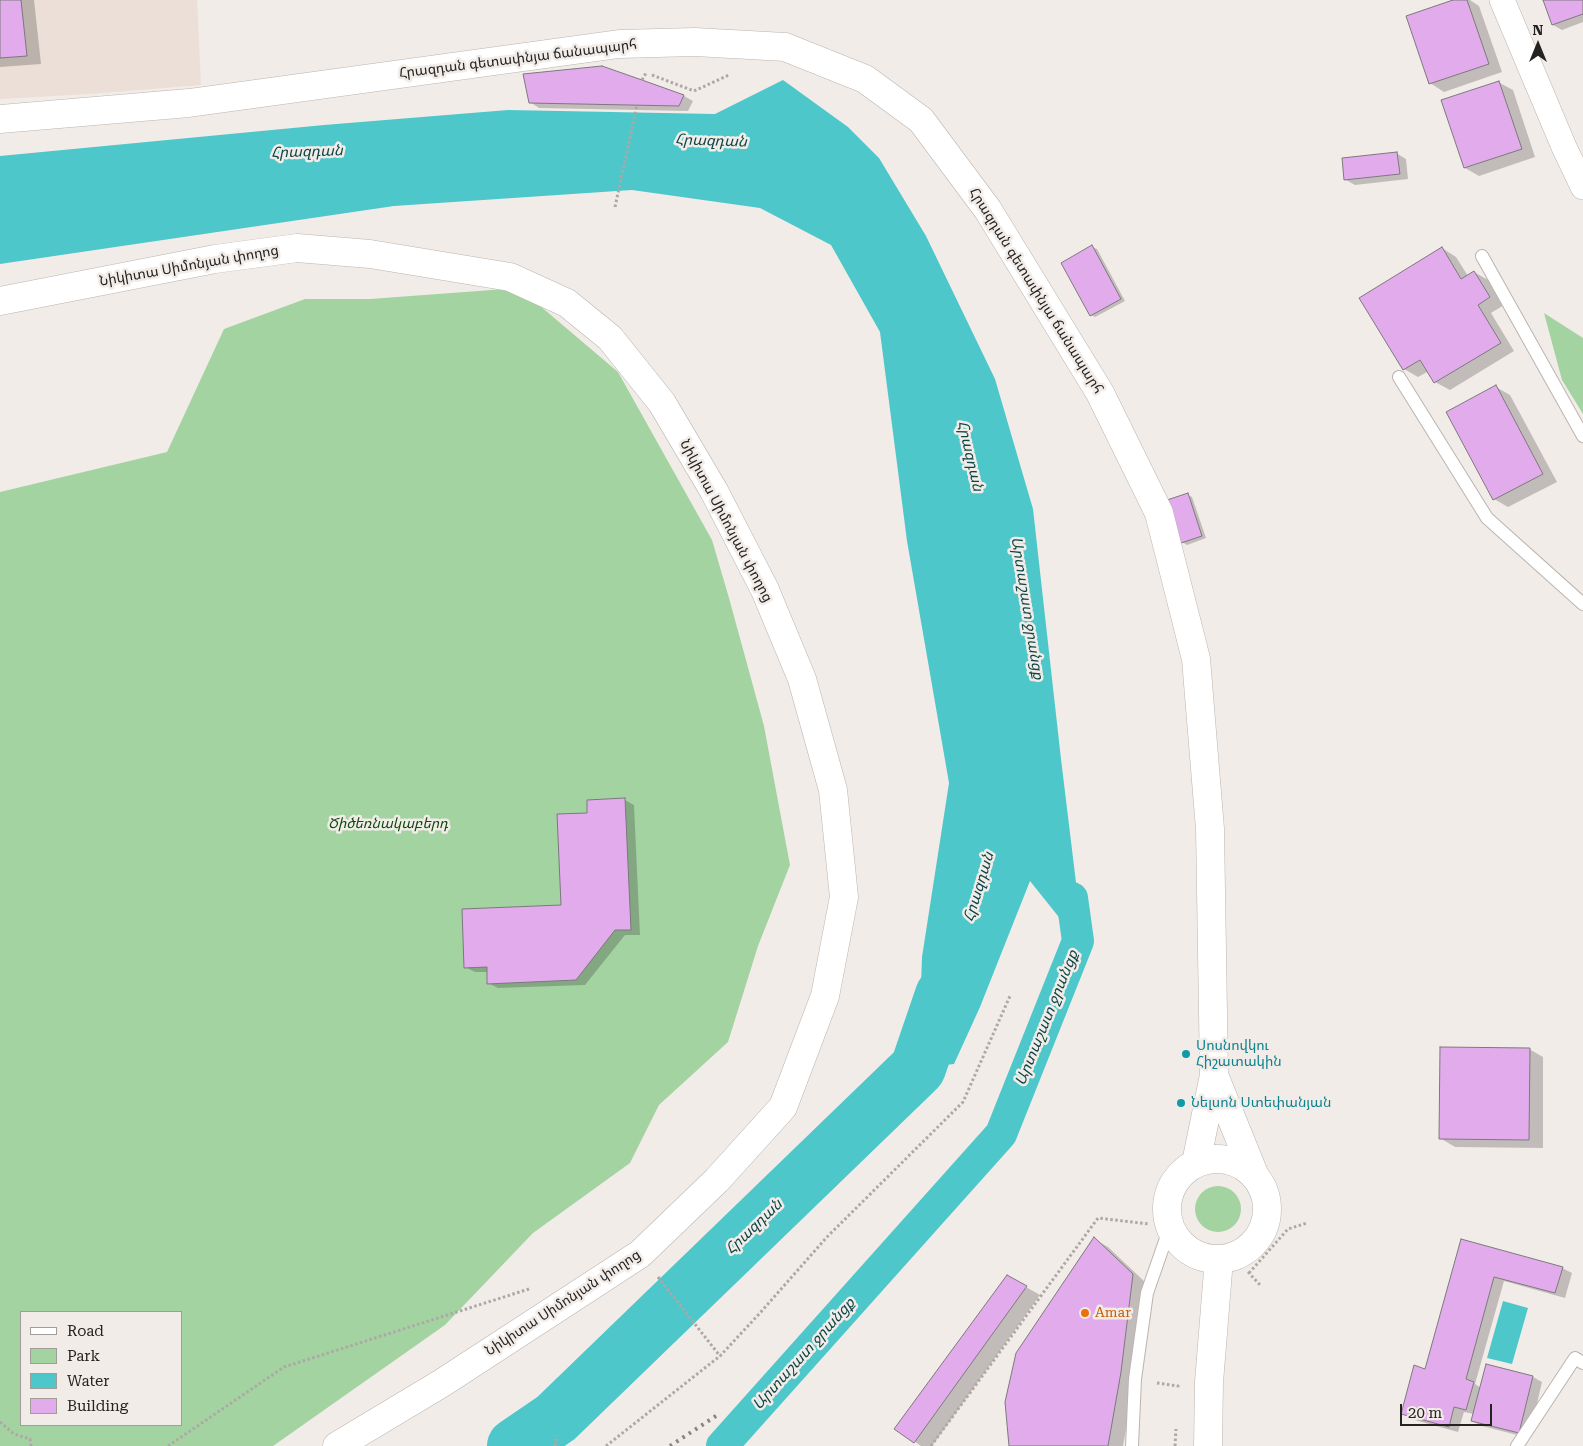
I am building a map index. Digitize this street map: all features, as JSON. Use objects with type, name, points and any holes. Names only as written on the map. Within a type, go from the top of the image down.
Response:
[{"type":"street","points":[[1502,0],[1564,147],[1583,187]]},
{"type":"street","name":"Հրազդան գետափնյա ճանապարհ","points":[[0,119],[189,103],[619,44],[696,42],[785,47],[865,79],[920,120],[988,210],[1100,393],[1159,513],[1196,659],[1210,829],[1214,1075],[1196,1163]]},
{"type":"street","name":"Նիկիտա Սիմոնյան փողոց","points":[[0,301],[215,259],[296,248],[370,254],[510,278],[567,303],[610,338],[662,402],[714,491],[765,590],[802,679],[833,790],[844,897],[825,996],[784,1107],[717,1180],[640,1254],[442,1383],[336,1446]]},
{"type":"street","name":"Հրազդան գետափնյա ճանապարհ","points":[[1170,1226],[1181,1243],[1193,1253],[1205,1258],[1219,1258],[1235,1256],[1247,1249],[1263,1229],[1267,1216],[1267,1201],[1262,1186],[1254,1174],[1214,1075]]},
{"type":"street","points":[[1170,1226],[1167,1215],[1168,1199],[1173,1185],[1183,1172],[1196,1163],[1211,1159],[1227,1159],[1242,1164],[1254,1174]]},
{"type":"street","points":[[1208,1446],[1209,1382],[1219,1258]]},
{"type":"lane","points":[[1482,256],[1583,436]]},
{"type":"lane","points":[[1399,377],[1487,518],[1583,604]]},
{"type":"lane","points":[[1132,1446],[1135,1379],[1147,1293],[1170,1226]]},
{"type":"lane","points":[[1517,1446],[1575,1358],[1583,1363]]},
{"type":"path","points":[[638,70],[694,91],[737,72]]},
{"type":"path","points":[[642,80],[646,72]]},
{"type":"path","points":[[615,207],[637,105]]},
{"type":"path","points":[[606,1446],[720,1356],[827,1237],[963,1102],[1010,996]]},
{"type":"path","points":[[931,1446],[1098,1218],[1170,1226]]},
{"type":"path","points":[[1248,1273],[1288,1229],[1307,1223]]},
{"type":"path","points":[[640,1254],[720,1356]]},
{"type":"path","points":[[168,1446],[284,1367],[537,1287]]},
{"type":"path","points":[[0,1422],[14,1434],[30,1439],[31,1446]]},
{"type":"path","points":[[555,1446],[557,1435]]},
{"type":"shaded area","points":[[0,0],[197,0],[201,85],[0,99]]},
{"type":"green space","name":"Ծիծեռնակաբերդ","points":[[519,288],[618,372],[712,540],[764,726],[790,865],[758,946],[728,1042],[659,1105],[630,1163],[533,1233],[445,1325],[273,1446],[0,1446],[0,492],[167,452],[224,329],[305,299],[370,299]]},
{"type":"green space","points":[[1544,313],[1583,338],[1583,414],[1562,380]]},
{"type":"green space","points":[[1214,1186],[1222,1186],[1231,1190],[1237,1196],[1241,1209],[1237,1222],[1231,1228],[1222,1232],[1214,1232],[1205,1228],[1199,1222],[1195,1213],[1195,1205],[1199,1196],[1205,1190]]},
{"type":"water","points":[[783,80],[848,127],[879,158],[926,236],[995,379],[1033,509],[1078,899],[1078,941],[1030,881],[980,1007],[954,1064],[918,1068],[922,957],[949,783],[907,541],[880,332],[831,245],[760,208],[632,190],[394,206],[0,264],[0,156],[324,125],[508,110],[715,114]]},
{"type":"water","points":[[1503,1301],[1528,1308],[1512,1364],[1487,1358]]},
{"type":"building","points":[[0,0],[21,0],[27,56],[0,58]]},
{"type":"building","points":[[1453,0],[1467,0],[1489,64],[1429,84],[1406,16]]},
{"type":"building","points":[[1543,0],[1583,0],[1583,14],[1552,25]]},
{"type":"building","points":[[602,66],[684,95],[679,106],[529,103],[523,74]]},
{"type":"building","points":[[1499,81],[1522,149],[1464,168],[1441,100]]},
{"type":"building","points":[[1397,152],[1400,174],[1344,180],[1342,158]]},
{"type":"building","points":[[1092,245],[1121,299],[1090,316],[1061,263]]},
{"type":"building","points":[[1442,247],[1461,279],[1474,271],[1490,297],[1478,305],[1501,343],[1434,383],[1420,360],[1403,370],[1359,298]]},
{"type":"building","points":[[1496,385],[1543,474],[1493,500],[1446,412]]},
{"type":"building","points":[[1188,493],[1202,536],[1181,543],[1167,500]]},
{"type":"building","points":[[625,798],[631,930],[615,930],[576,980],[487,984],[487,967],[464,968],[462,909],[561,905],[557,814],[587,813],[587,800]]},
{"type":"building","points":[[1440,1047],[1530,1048],[1529,1140],[1439,1139]]},
{"type":"building","name":"Amar","points":[[1094,1237],[1133,1274],[1121,1372],[1108,1446],[1009,1446],[1005,1402],[1016,1353]]},
{"type":"building","points":[[1461,1239],[1563,1267],[1555,1293],[1494,1277],[1466,1379],[1474,1382],[1466,1410],[1454,1407],[1449,1427],[1401,1414],[1414,1365],[1425,1369]]},
{"type":"building","points":[[1007,1275],[1027,1286],[914,1443],[894,1429]]},
{"type":"building","points":[[1486,1364],[1533,1376],[1519,1433],[1471,1421]]},
{"type":"waterway","name":"Արտաշատ ջրանցք","points":[[722,1446],[1001,1134],[1078,941],[1072,898]]},
{"type":"waterway","name":"Հրազդան","points":[[515,1446],[556,1418],[918,1068],[943,995]]},
{"type":"railway","points":[[670,1446],[719,1414]]},
{"type":"place","name":"Սոսնովկու Հիշատակին","points":[[1186,1054]]},
{"type":"place","name":"Նելսոն Ստեփանյան","points":[[1181,1103]]},
{"type":"place","name":"Amar","points":[[1085,1313]]}]
